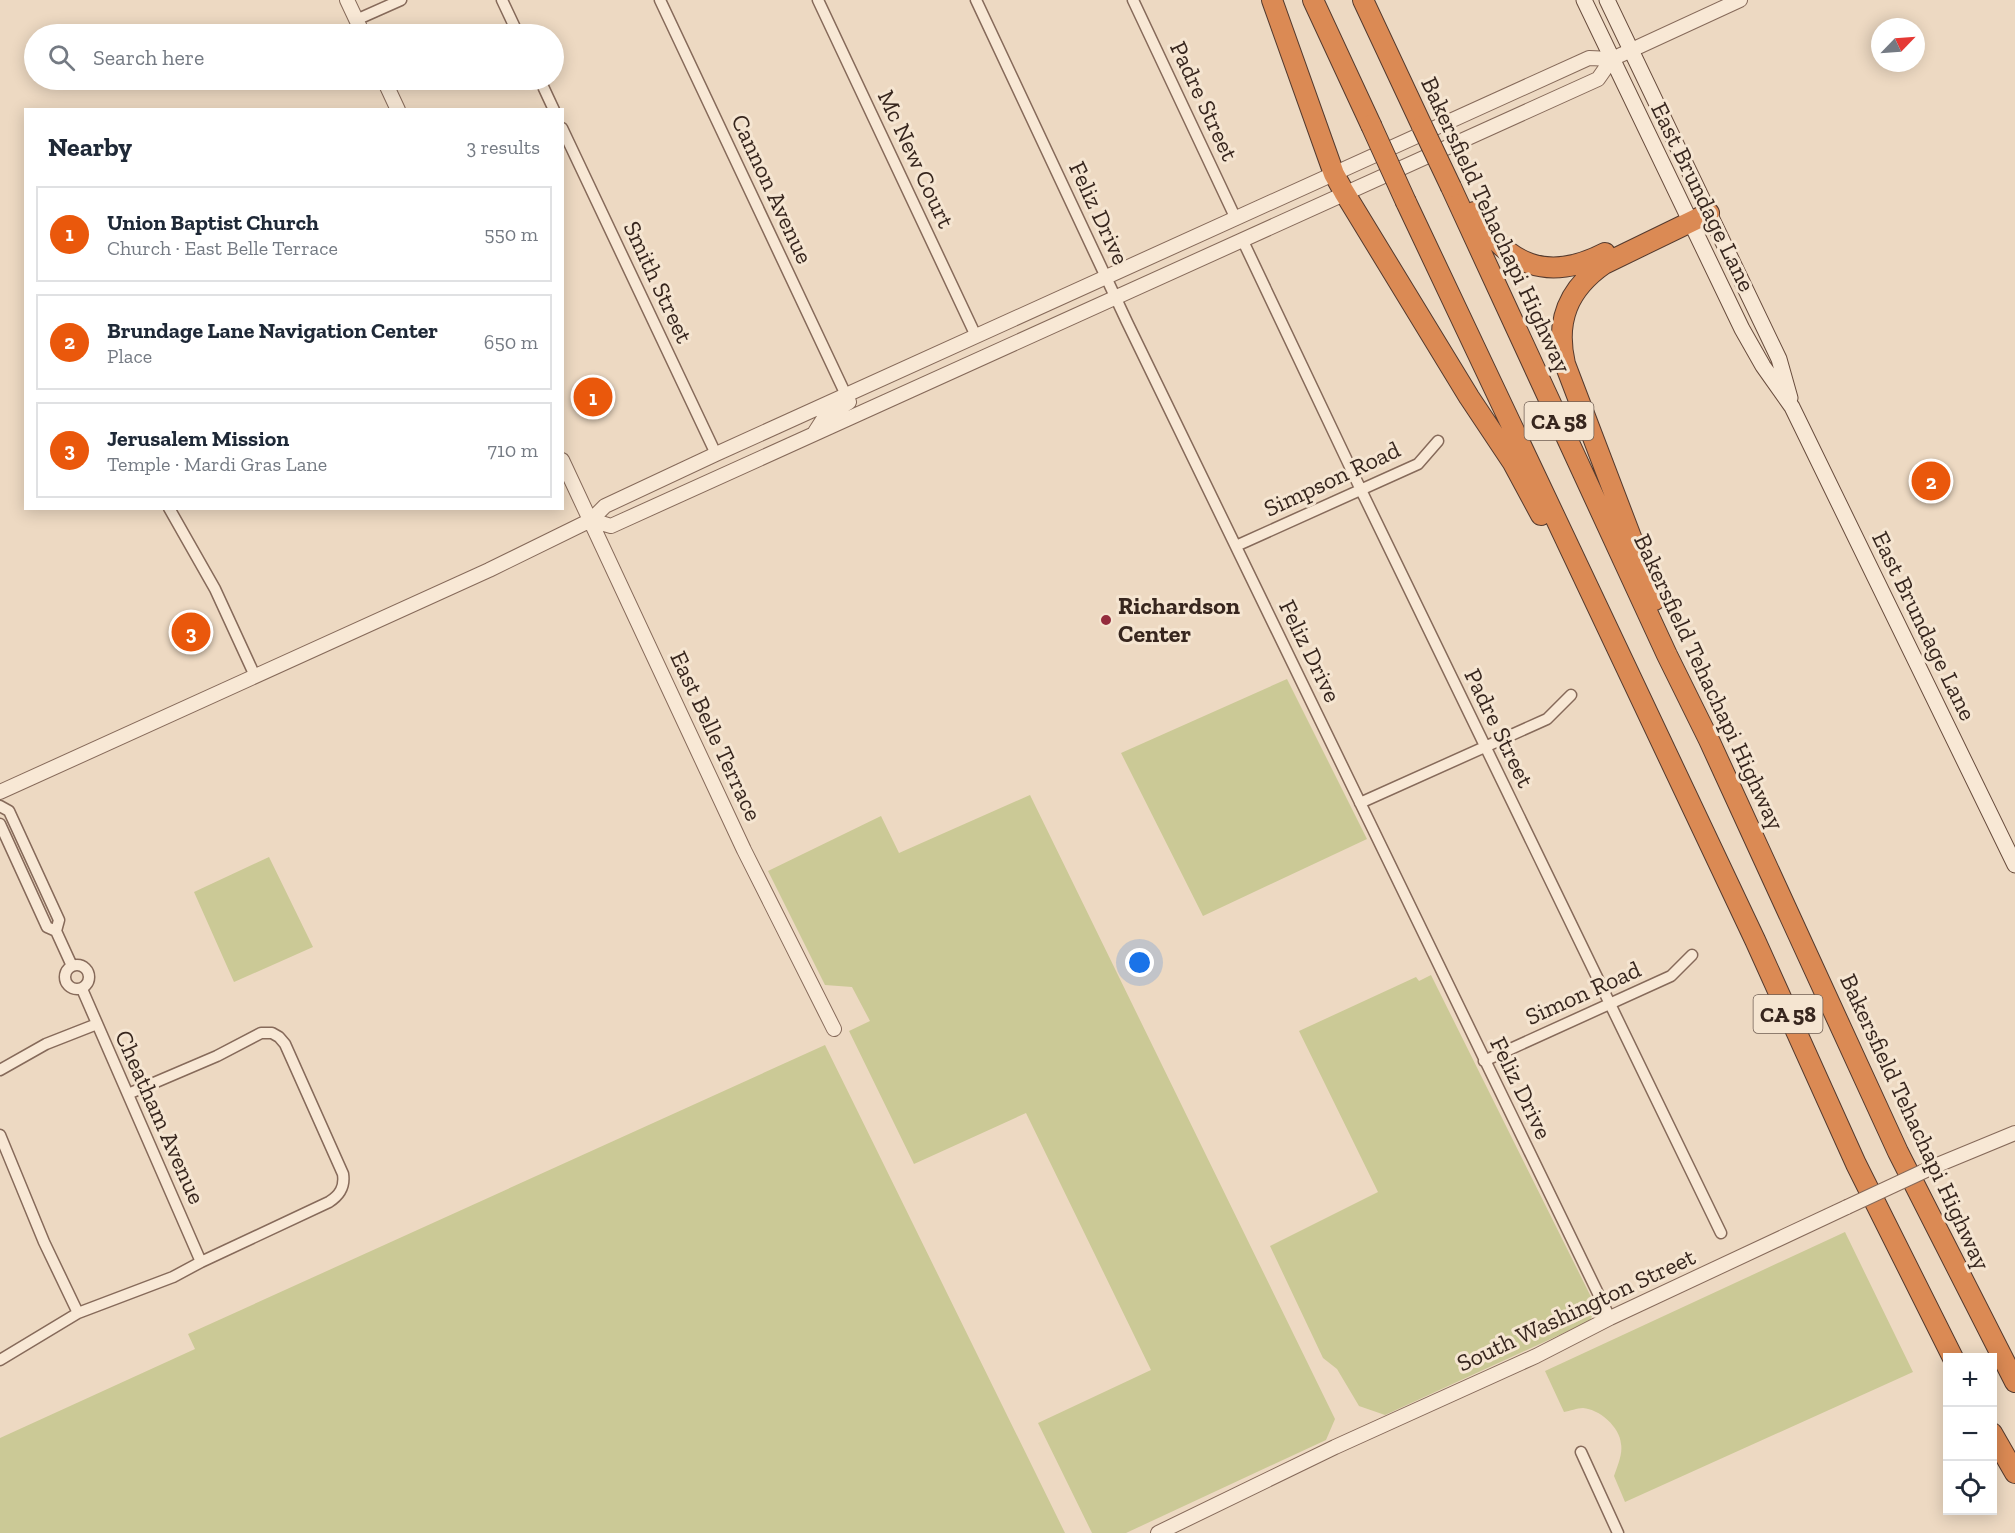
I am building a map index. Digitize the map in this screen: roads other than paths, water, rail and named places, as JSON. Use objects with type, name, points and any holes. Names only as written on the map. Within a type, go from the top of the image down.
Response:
[{"type":"highway","points":[[1272,0],[1334,174],[1469,397],[1512,463],[1535,503],[1599,633],[1627,668]]},
{"type":"highway","name":"CA 58","points":[[1313,0],[1750,930],[1856,1164],[1950,1353]]},
{"type":"highway","name":"Bakersfield Tehachapi Highway","points":[[1364,0],[1411,104],[1453,185],[1667,655],[1714,751],[1898,1152],[2015,1382]]},
{"type":"highway","points":[[1453,185],[1495,242],[1520,260],[1549,267],[1572,266],[1593,259],[1707,208]]},
{"type":"highway","points":[[1667,655],[1660,612],[1565,364],[1561,337],[1567,308],[1581,283],[1604,264],[1688,217]]},
{"type":"highway","points":[[1997,1442],[2015,1473]]},
{"type":"main road","name":"East Brundage Lane","points":[[1584,0],[1742,329],[1763,366],[1792,407],[2015,865]]},
{"type":"main road","name":"East Brundage Lane","points":[[1607,0],[1779,359],[1792,407]]},
{"type":"street","points":[[347,0],[358,24]]},
{"type":"street","points":[[356,20],[401,0]]},
{"type":"street","points":[[502,0],[513,24]]},
{"type":"street","name":"Cannon Avenue","points":[[660,0],[846,395]]},
{"type":"street","name":"Mc New Court","points":[[818,0],[976,336]]},
{"type":"street","name":"Feliz Drive","points":[[976,0],[1115,297],[1610,1318]]},
{"type":"street","name":"Padre Street","points":[[1133,0],[1236,219]]},
{"type":"street","points":[[0,792],[489,570],[591,520],[605,506],[716,454],[1589,58],[1612,58],[1740,0]]},
{"type":"street","points":[[591,520],[611,526],[1344,192],[1598,79],[1612,58]]},
{"type":"street","points":[[389,90],[397,108]]},
{"type":"street","points":[[545,90],[553,108]]},
{"type":"street","name":"Smith Street","points":[[564,132],[716,454]]},
{"type":"street","name":"Padre Street","points":[[1242,239],[1721,1233]]},
{"type":"street","points":[[815,433],[824,418],[894,374]]},
{"type":"street","name":"Simpson Road","points":[[1236,546],[1418,464],[1438,441]]},
{"type":"street","name":"East Belle Terrace","points":[[564,464],[744,850],[834,1029]]},
{"type":"street","points":[[171,510],[215,590],[255,676]]},
{"type":"street","points":[[1360,804],[1547,719],[1571,695]]},
{"type":"street","points":[[0,806],[9,811],[59,920],[56,931],[72,966]]},
{"type":"street","points":[[0,824],[47,927],[56,931]]},
{"type":"street","name":"Simon Road","points":[[1484,1061],[1671,976],[1692,955]]},
{"type":"street","points":[[80,965],[88,972],[89,980],[82,988],[76,990],[69,987],[64,976],[72,966],[80,965]]},
{"type":"street","name":"Cheatham Avenue","points":[[82,988],[201,1262]]},
{"type":"street","points":[[0,1070],[46,1044],[97,1024]]},
{"type":"street","points":[[0,1359],[78,1313],[173,1277],[328,1202],[337,1197],[342,1190],[343,1174],[285,1044],[279,1036],[272,1033],[261,1033],[218,1056],[128,1095]]},
{"type":"street","name":"South Washington Street","points":[[1158,1533],[1335,1447],[1536,1356],[1610,1318],[1847,1207],[1935,1166],[2015,1133]]},
{"type":"street","points":[[0,1135],[44,1242],[78,1313]]},
{"type":"street","points":[[1581,1452],[1618,1533]]},
{"type":"place","name":"Union Baptist Church","points":[[593,397]]},
{"type":"place","name":"Brundage Lane Navigation Center","points":[[1931,481]]},
{"type":"place","name":"Richardson Center","points":[[1106,620]]},
{"type":"place","name":"Jerusalem Mission","points":[[191,632]]}]
